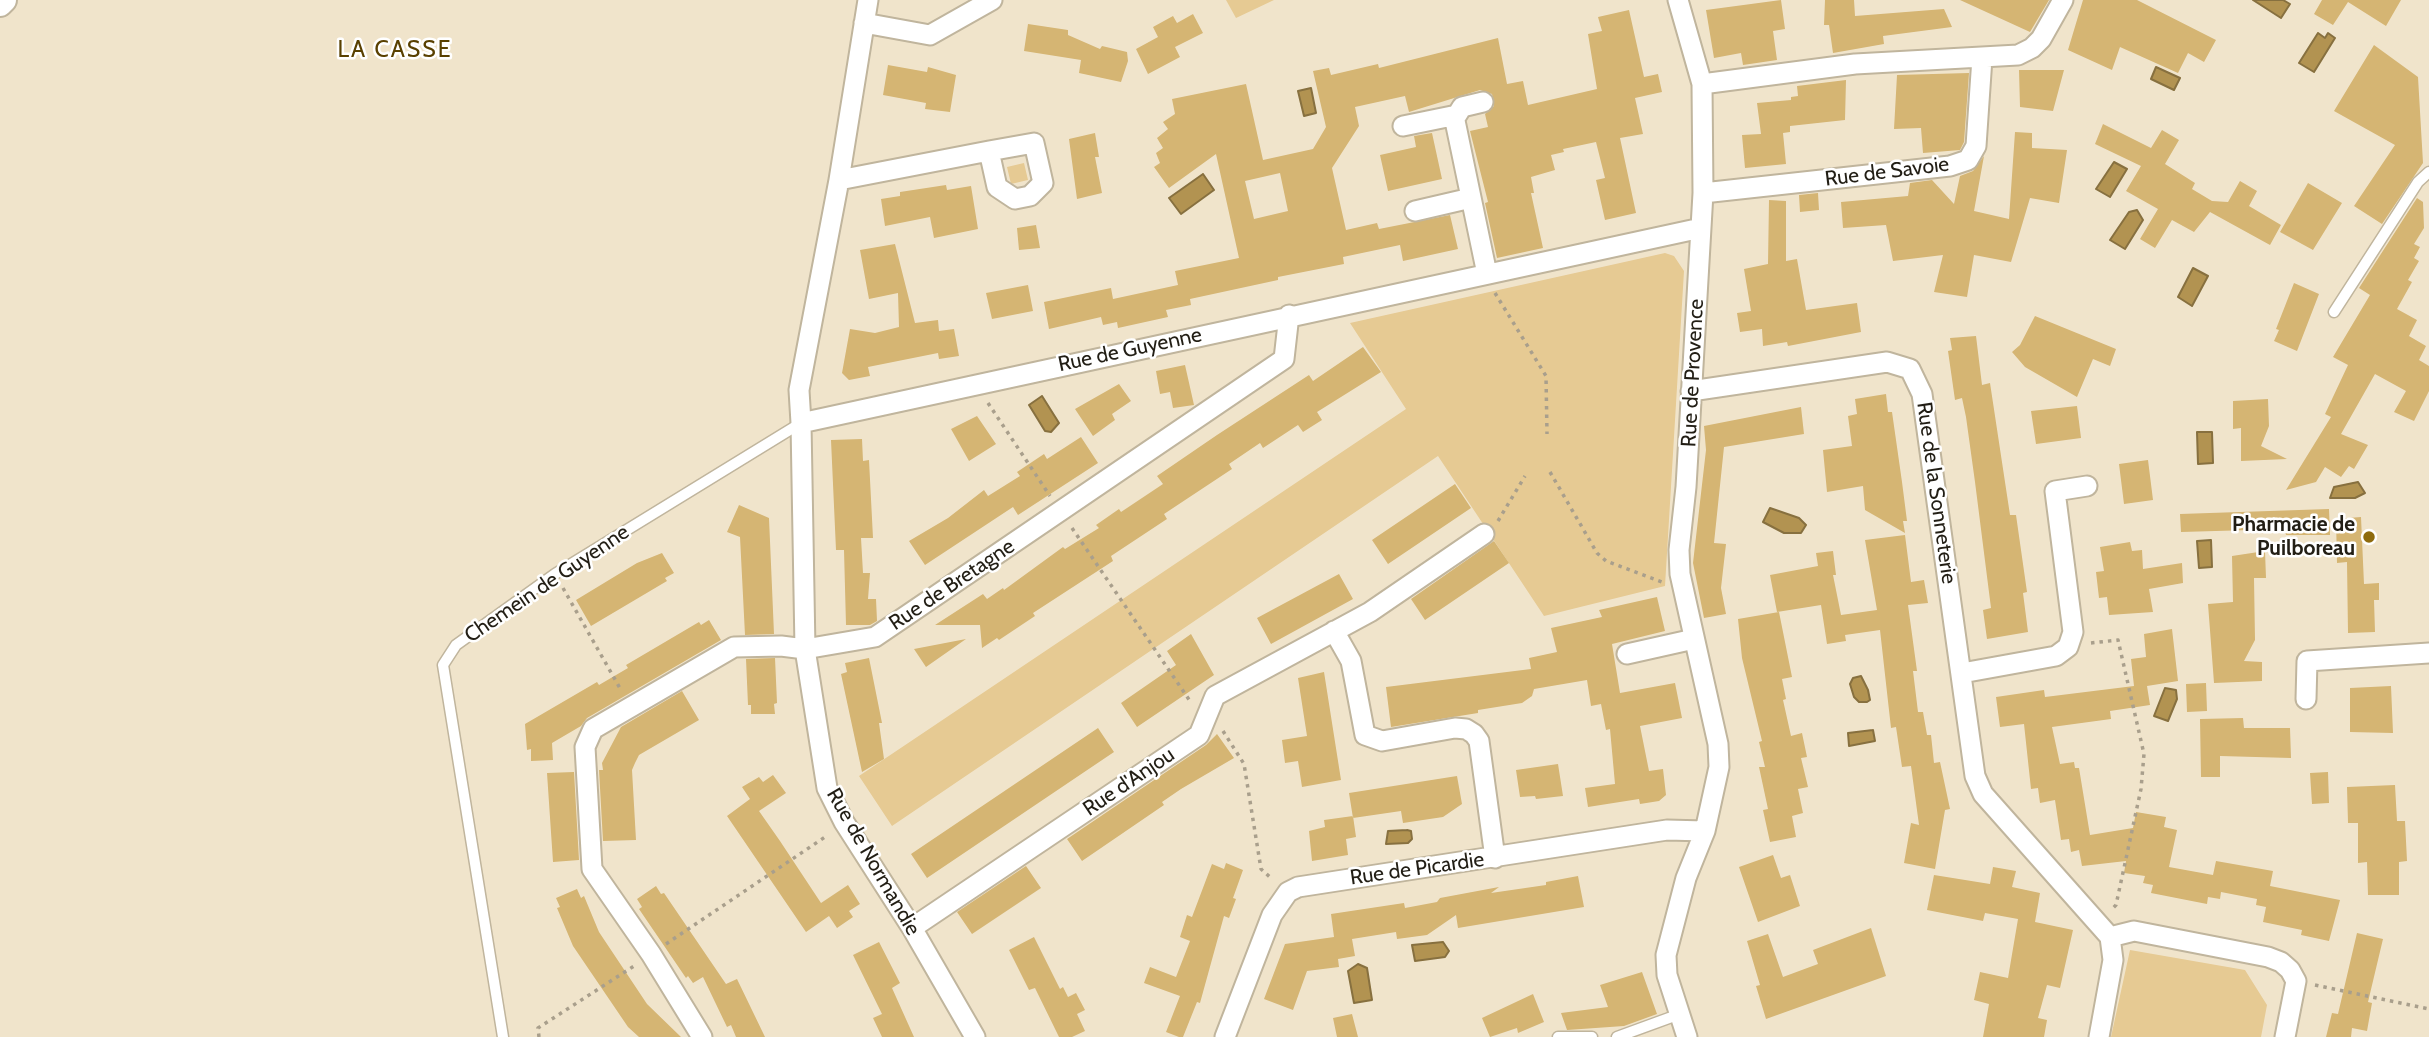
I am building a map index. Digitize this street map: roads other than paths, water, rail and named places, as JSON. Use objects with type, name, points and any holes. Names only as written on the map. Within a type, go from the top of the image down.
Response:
[{"type":"street","points":[[0,4],[4,0]]},
{"type":"street","points":[[801,423],[799,390],[839,180],[868,0]]},
{"type":"street","points":[[864,23],[930,36],[992,0]]},
{"type":"street","name":"Rue de Provence","points":[[1678,0],[1702,84],[1703,193],[1679,550],[1680,574],[1719,755],[1715,791],[1705,831],[1686,878],[1666,955],[1667,975],[1687,1037]]},
{"type":"street","points":[[1702,84],[1855,64],[2018,55],[2032,48],[2054,20],[2063,0]]},
{"type":"street","name":"Rue de Savoie","points":[[1703,193],[1950,166],[1968,160],[1976,146],[1982,58]]},
{"type":"street","points":[[1403,126],[1454,116],[1462,107],[1483,102]]},
{"type":"street","points":[[1454,116],[1487,274]]},
{"type":"street","points":[[839,180],[989,151]]},
{"type":"street","points":[[1415,211],[1471,198]]},
{"type":"street","name":"Rue de Guyenne","points":[[801,423],[1289,315],[1701,228]]},
{"type":"street","name":"Rue de Bretagne","points":[[702,1037],[651,954],[592,869],[587,737],[593,729],[734,647],[781,646],[805,649],[876,637],[1284,359],[1289,315]]},
{"type":"street","name":"Rue de la Sonneterie","points":[[1691,391],[1887,362],[1910,369],[1922,394],[1975,776],[1983,794],[2105,930]]},
{"type":"street","name":"Rue de Normandie","points":[[801,423],[805,649],[827,788],[844,822],[912,928],[975,1037]]},
{"type":"street","points":[[1962,673],[2056,656],[2068,646],[2073,632],[2054,491],[2087,486]]},
{"type":"street","name":"Rue d'Anjou","points":[[912,928],[1199,735],[1215,696],[1370,612],[1484,534]]},
{"type":"street","points":[[1334,631],[1351,661],[1365,736],[1382,741],[1455,728],[1466,729],[1479,741],[1495,858]]},
{"type":"street","points":[[1627,654],[1694,639]]},
{"type":"street","points":[[2306,699],[2306,661],[2429,653]]},
{"type":"street","name":"Rue de Picardie","points":[[1225,1037],[1272,915],[1288,891],[1298,887],[1667,830],[1705,831]]},
{"type":"street","points":[[2099,1037],[2113,960],[2105,930],[2134,931],[2269,957],[2290,970],[2296,981],[2285,1037]]},
{"type":"lane","points":[[2334,312],[2418,181],[2429,172]]},
{"type":"lane","name":"Chemein de Guyenne","points":[[503,1037],[443,665],[456,645],[555,574],[801,423]]},
{"type":"lane","points":[[1617,1037],[1680,1014]]},
{"type":"lane","points":[[1558,1037],[1591,1037]]},
{"type":"place","name":"Pharmacie de Puilboreau","points":[[2369,537]]},
{"type":"district","name":"LA CASSE","points":[[395,50]]}]
